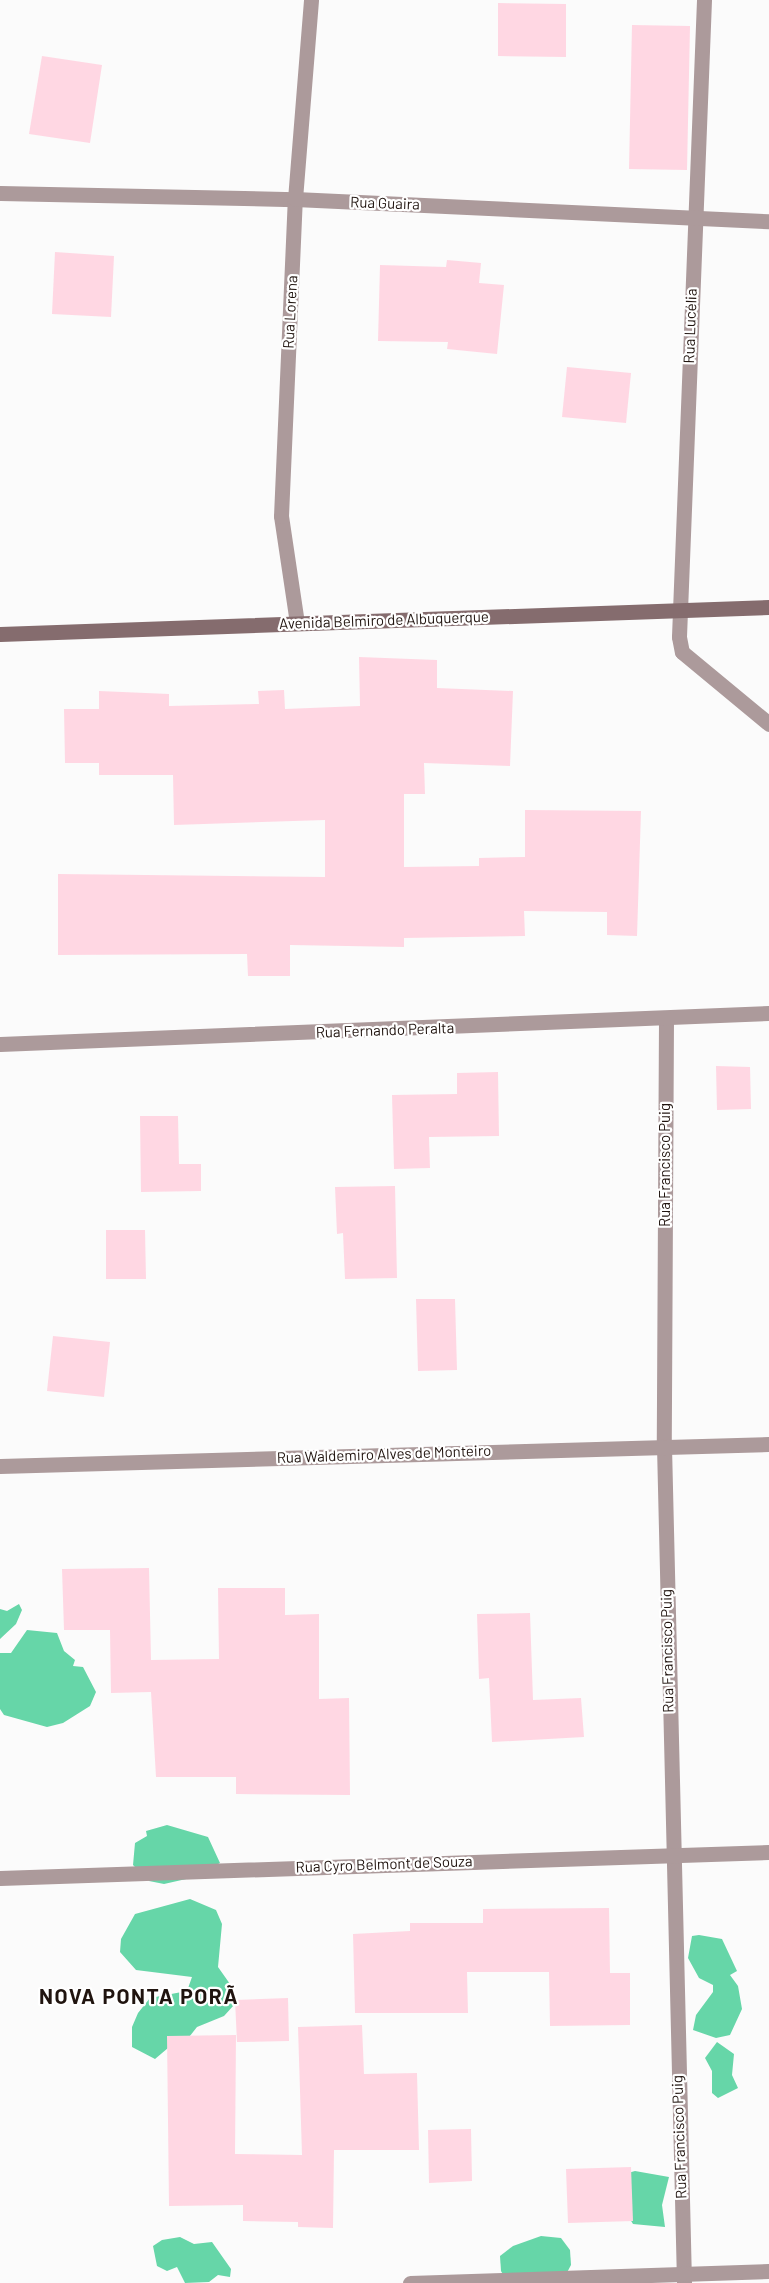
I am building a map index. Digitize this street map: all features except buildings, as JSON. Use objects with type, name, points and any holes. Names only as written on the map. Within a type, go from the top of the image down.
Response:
[{"type":"main road","name":"Avenida Belmiro de Albuquerque","points":[[0,634],[769,608]]},
{"type":"street","name":"Rua Lorena","points":[[297,623],[281,516],[296,199],[310,0]]},
{"type":"street","name":"Rua Lucélia","points":[[704,0],[679,610],[682,652],[769,724]]},
{"type":"street","name":"Rua Guaira","points":[[0,193],[296,199],[769,221]]},
{"type":"street","name":"Rua Fernando Peralta","points":[[0,1044],[666,1019],[769,1013]]},
{"type":"street","name":"Rua Francisco Puig","points":[[666,1019],[664,1446],[670,1853],[683,2279]]},
{"type":"street","name":"Rua Waldemiro Alves de Monteiro","points":[[0,1466],[769,1444]]},
{"type":"street","name":"Rua Cyro Belmont de Souza","points":[[0,1878],[670,1853],[769,1852]]},
{"type":"street","points":[[410,2283],[683,2279],[769,2271]]},
{"type":"green space","points":[[19,1604],[22,1610],[16,1624],[0,1639],[0,1609],[7,1611]]},
{"type":"green space","points":[[27,1630],[57,1633],[64,1651],[75,1660],[73,1666],[83,1667],[96,1692],[90,1706],[63,1723],[47,1727],[4,1715],[0,1709],[0,1653],[11,1653]]},
{"type":"green space","points":[[167,1825],[208,1837],[220,1863],[195,1877],[164,1884],[149,1881],[133,1865],[135,1843],[147,1836],[146,1831]]},
{"type":"green space","points":[[190,1899],[216,1910],[222,1924],[218,1967],[235,1991],[234,2005],[224,2016],[197,2027],[182,2046],[168,2048],[155,2059],[132,2047],[132,2027],[138,2013],[150,1998],[187,1991],[192,1977],[136,1970],[120,1952],[121,1939],[135,1914]]},
{"type":"green space","points":[[692,1936],[722,1939],[737,1971],[730,1975],[738,1986],[742,2009],[730,2035],[716,2038],[693,2030],[696,2015],[713,1992],[713,1985],[699,1978],[688,1958]]},
{"type":"green space","points":[[717,2042],[734,2054],[732,2075],[738,2088],[718,2098],[712,2093],[712,2071],[705,2058]]},
{"type":"green space","points":[[635,2171],[669,2177],[662,2205],[665,2227],[633,2224],[625,2211],[628,2173]]},
{"type":"green space","points":[[541,2236],[561,2238],[570,2250],[571,2265],[564,2278],[508,2283],[501,2271],[500,2256],[513,2246]]},
{"type":"green space","points":[[180,2237],[194,2244],[212,2242],[231,2269],[230,2277],[218,2275],[209,2282],[185,2283],[177,2267],[167,2271],[157,2266],[153,2246],[162,2240]]},
{"type":"district","name":"NOVA PONTA PORÃ","points":[[139,1996]]}]
